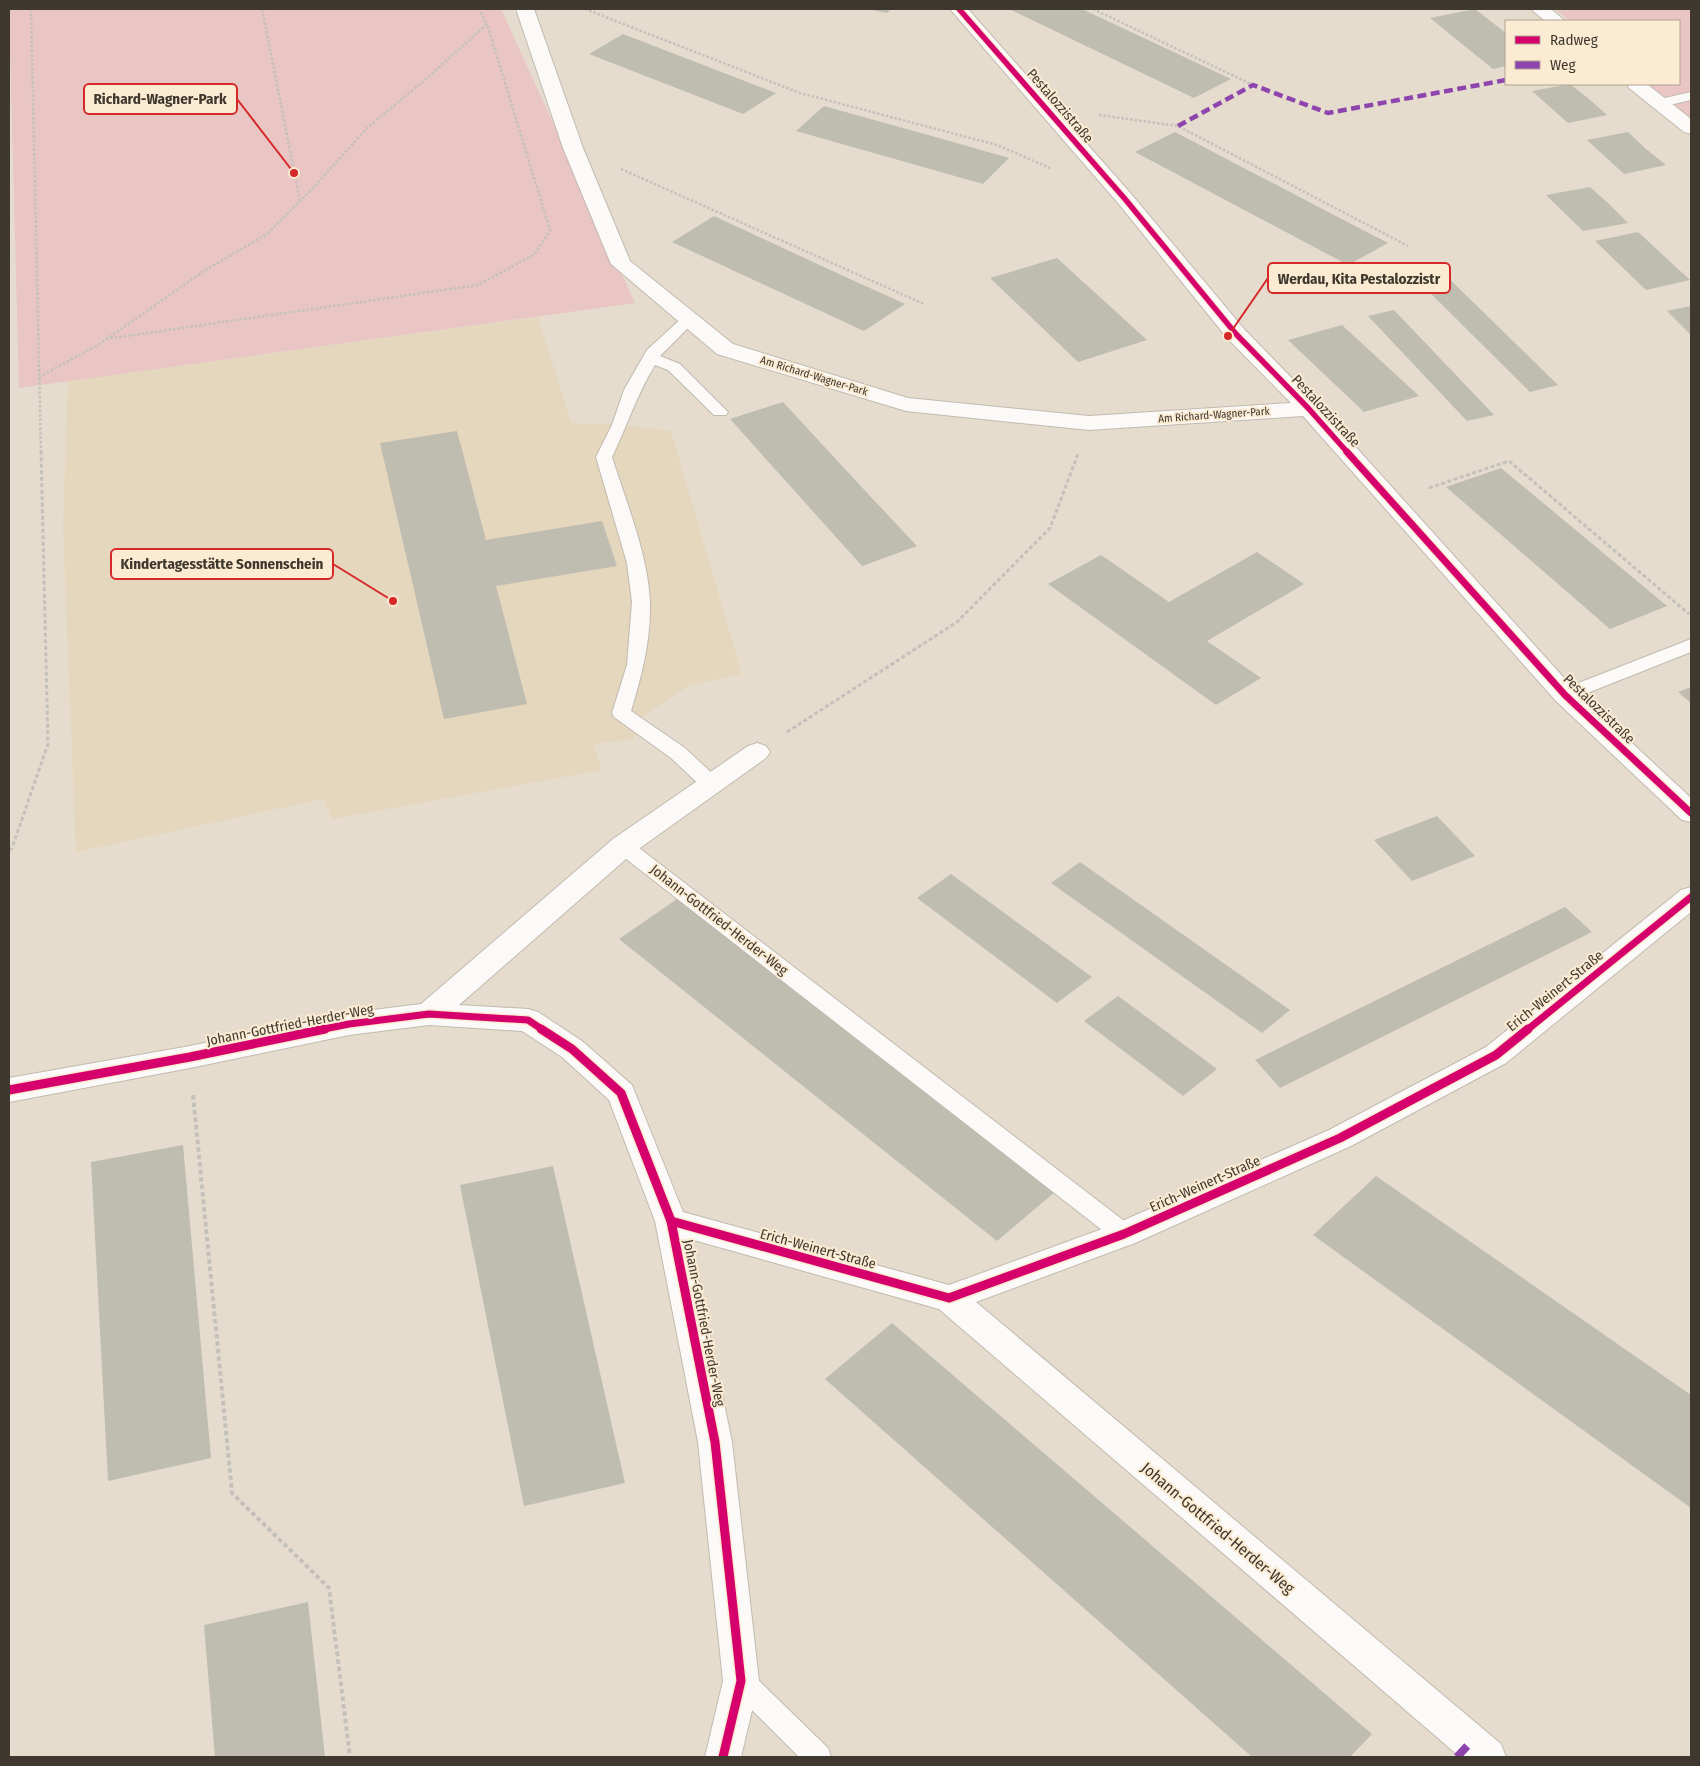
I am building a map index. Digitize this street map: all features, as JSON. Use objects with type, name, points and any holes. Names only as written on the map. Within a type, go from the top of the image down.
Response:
[{"type":"street","name":"Am Richard-Wagner-Park","points":[[524,9],[573,148],[621,264],[725,349],[906,404],[1090,423],[1309,409]]},
{"type":"street","name":"Pestalozzistraße","points":[[959,9],[1125,199],[1236,334],[1309,409],[1565,695],[1691,813]]},
{"type":"street","points":[[1540,9],[1555,20]]},
{"type":"street","points":[[1637,85],[1691,128]]},
{"type":"street","points":[[429,1014],[623,846],[757,752]]},
{"type":"street","name":"Erich-Weinert-Straße","points":[[671,1221],[949,1298],[1124,1234],[1340,1138],[1496,1055],[1691,897]]},
{"type":"street","name":"Johann-Gottfried-Herder-Weg","points":[[9,1090],[190,1057],[349,1024],[429,1014],[528,1020],[572,1049],[621,1093],[671,1221],[715,1442],[741,1681],[723,1757]]},
{"type":"street","name":"Johann-Gottfried-Herder-Weg","points":[[949,1298],[1488,1757]]},
{"type":"lane","points":[[1661,103],[1691,96]]},
{"type":"lane","points":[[689,319],[655,350],[632,390],[620,425],[604,457],[636,563],[641,602],[636,665],[620,713],[678,753],[710,784]]},
{"type":"lane","points":[[651,358],[674,367],[720,412]]},
{"type":"lane","points":[[1565,695],[1691,645]]},
{"type":"lane","name":"Johann-Gottfried-Herder-Weg","points":[[623,846],[1124,1234]]},
{"type":"lane","points":[[741,1681],[818,1757]]},
{"type":"path","points":[[9,850],[12,848],[48,744],[31,9]]},
{"type":"path","points":[[262,9],[300,201]]},
{"type":"path","points":[[106,339],[478,285],[535,254],[550,230],[486,24],[479,9]]},
{"type":"path","points":[[585,9],[800,93],[997,145],[1052,168]]},
{"type":"path","points":[[1093,9],[1253,85]]},
{"type":"path","points":[[39,377],[106,339],[204,271],[267,234],[368,127],[425,80],[486,24]]},
{"type":"path","points":[[1044,107],[1178,126],[1408,246]]},
{"type":"path","points":[[573,148],[924,304]]},
{"type":"path","points":[[757,752],[957,622],[1050,528],[1090,423]]},
{"type":"path","points":[[1390,501],[1509,461],[1691,616]]},
{"type":"path","points":[[190,1057],[232,1493],[329,1588],[350,1757]]},
{"type":"shaded area","points":[[9,9],[501,9],[635,303],[19,388]]},
{"type":"shaded area","points":[[1555,9],[1691,9],[1691,118],[1649,85],[1680,85],[1680,20],[1569,20]]},
{"type":"shaded area","points":[[538,317],[571,423],[620,425],[671,431],[742,674],[690,685],[635,722],[635,739],[593,744],[602,770],[332,819],[323,799],[76,852],[63,527],[68,381]]},
{"type":"building","points":[[867,9],[891,9],[887,13]]},
{"type":"building","points":[[1009,9],[1082,9],[1231,79],[1194,98]]},
{"type":"building","points":[[1475,9],[1505,32],[1505,66],[1493,69],[1430,18]]},
{"type":"building","points":[[623,34],[776,93],[743,114],[589,54]]},
{"type":"building","points":[[1571,85],[1607,115],[1568,123],[1532,91]]},
{"type":"building","points":[[824,106],[1009,158],[983,184],[796,131]]},
{"type":"building","points":[[1175,132],[1388,243],[1348,265],[1135,152]]},
{"type":"building","points":[[1628,132],[1666,165],[1624,174],[1587,140]]},
{"type":"building","points":[[1590,187],[1628,223],[1583,231],[1546,195]]},
{"type":"building","points":[[714,216],[905,304],[864,331],[672,242]]},
{"type":"building","points":[[1638,232],[1690,280],[1646,290],[1595,241]]},
{"type":"building","points":[[1057,258],[1147,340],[1078,362],[990,278]]},
{"type":"building","points":[[1432,262],[1558,385],[1530,392],[1405,268]]},
{"type":"building","points":[[1691,306],[1691,335],[1667,311]]},
{"type":"building","points":[[1394,310],[1494,415],[1467,421],[1368,316]]},
{"type":"building","points":[[1342,325],[1419,396],[1364,412],[1288,340]]},
{"type":"building","points":[[783,402],[917,546],[862,566],[730,419]]},
{"type":"building","points":[[457,431],[486,540],[602,521],[617,566],[496,586],[527,704],[444,719],[380,443]]},
{"type":"building","points":[[1501,468],[1667,606],[1610,629],[1446,487]]},
{"type":"building","points":[[1257,552],[1304,584],[1207,641],[1261,678],[1216,705],[1048,584],[1101,555],[1169,602]]},
{"type":"building","points":[[1691,687],[1691,703],[1678,692]]},
{"type":"building","points":[[1437,816],[1475,856],[1412,881],[1374,840]]},
{"type":"building","points":[[1080,862],[1290,1010],[1262,1033],[1051,883]]},
{"type":"building","points":[[951,874],[1092,977],[1057,1003],[917,898]]},
{"type":"building","points":[[677,899],[1056,1191],[997,1241],[619,939]]},
{"type":"building","points":[[1565,907],[1592,932],[1280,1088],[1255,1060]]},
{"type":"building","points":[[1118,996],[1217,1069],[1183,1096],[1084,1021]]},
{"type":"building","points":[[183,1145],[211,1458],[108,1481],[91,1162]]},
{"type":"building","points":[[553,1166],[625,1483],[524,1506],[460,1185]]},
{"type":"building","points":[[1376,1176],[1691,1395],[1691,1508],[1313,1235]]},
{"type":"building","points":[[892,1323],[1372,1734],[1350,1757],[1252,1757],[825,1379]]},
{"type":"building","points":[[308,1602],[325,1757],[215,1757],[204,1625]]},
{"type":"marked path","points":[[1178,126],[1253,85],[1328,113],[1505,80]]},
{"type":"marked path","points":[[1457,1757],[1471,1742]]},
{"type":"cycle path","points":[[959,9],[1125,199],[1236,334],[1309,409],[1565,695],[1691,813]]},
{"type":"cycle path","points":[[671,1221],[949,1298],[1124,1234],[1340,1138],[1496,1055],[1691,897]]},
{"type":"cycle path","points":[[9,1090],[190,1057],[349,1024],[429,1014],[528,1020],[572,1049],[621,1093],[671,1221],[715,1442],[741,1681],[723,1757]]},
{"type":"place","name":"Richard-Wagner-Park","points":[[294,173]]},
{"type":"place","name":"Werdau, Kita Pestalozzistr","points":[[1228,336]]},
{"type":"place","name":"Kindertagesstätte Sonnenschein","points":[[393,601]]}]
